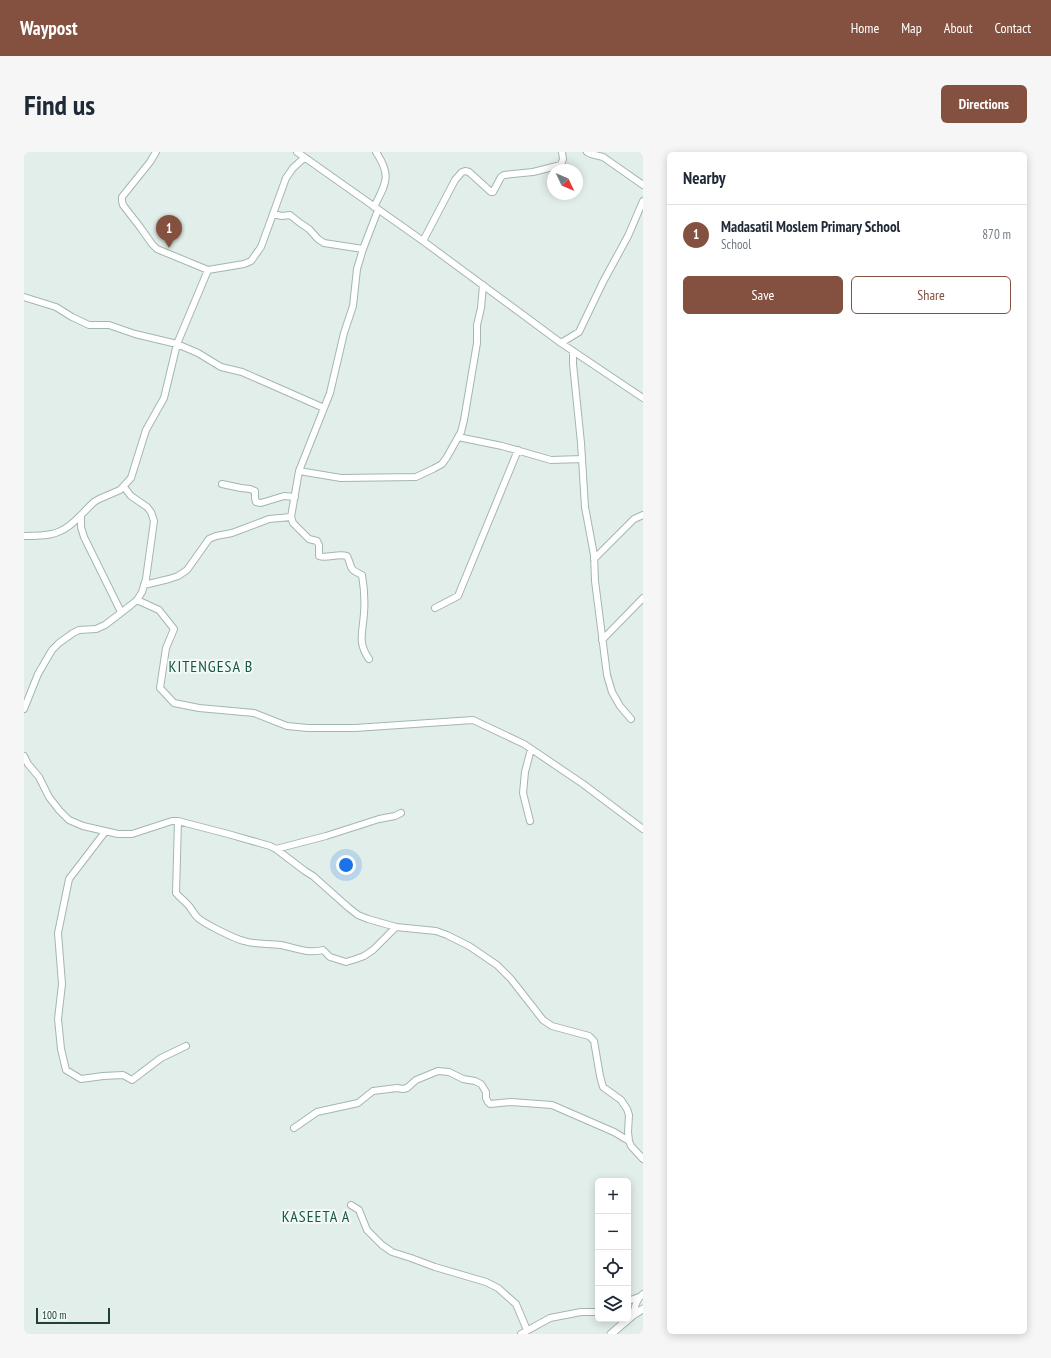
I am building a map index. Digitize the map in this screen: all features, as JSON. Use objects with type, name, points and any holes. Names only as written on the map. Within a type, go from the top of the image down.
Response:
[{"type":"street","points":[[156,152],[122,198],[122,201],[123,205],[140,226],[147,238],[158,249],[208,270],[244,264],[251,261],[261,247],[286,178],[300,154],[423,241],[561,343],[643,398]]},
{"type":"street","points":[[369,659],[363,651],[361,635],[364,602],[362,575],[350,568],[347,556],[331,555],[322,558],[319,556],[318,542],[309,539],[293,523],[291,517],[299,471],[333,381],[344,333],[354,306],[356,276],[363,249],[385,183],[385,167],[376,152]]},
{"type":"street","points":[[423,241],[450,187],[462,172],[468,172],[491,192],[493,192],[501,177],[504,175],[533,172],[561,165],[563,159],[562,152]]},
{"type":"street","points":[[587,152],[588,154],[608,159],[643,185]]},
{"type":"street","points":[[561,343],[579,332],[602,282],[628,236],[643,202]]},
{"type":"street","points":[[273,214],[282,216],[290,215],[309,228],[318,239],[324,243],[363,249]]},
{"type":"street","points":[[24,536],[52,534],[61,531],[68,527],[99,499],[114,494],[124,487],[131,478],[146,430],[164,398],[177,344],[208,270]]},
{"type":"street","points":[[299,471],[341,478],[416,477],[442,464],[447,458],[458,437],[464,420],[477,343],[477,325],[481,308],[483,285]]},
{"type":"street","points":[[24,297],[56,307],[72,317],[89,324],[109,324],[135,334],[177,344],[198,353],[221,368],[242,372],[324,408]]},
{"type":"street","points":[[573,351],[585,507],[594,559],[594,581],[607,675],[612,692],[620,706],[631,719]]},
{"type":"street","points":[[458,437],[518,450],[551,460],[582,459]]},
{"type":"street","points":[[435,608],[458,596],[518,450]]},
{"type":"street","points":[[222,484],[255,491],[256,502],[261,503],[284,496],[295,497]]},
{"type":"street","points":[[24,709],[38,674],[52,650],[73,633],[80,630],[96,629],[105,625],[137,600],[144,585],[154,521],[151,512],[147,507],[131,496],[124,487]]},
{"type":"street","points":[[81,515],[81,527],[84,537],[121,612]]},
{"type":"street","points":[[594,559],[634,519],[643,516]]},
{"type":"street","points":[[144,585],[169,580],[187,570],[209,540],[216,536],[232,533],[269,520],[291,517]]},
{"type":"street","points":[[602,640],[643,598]]},
{"type":"street","points":[[137,600],[159,610],[174,629],[166,648],[160,688],[174,703],[199,708],[254,713],[287,726],[308,728],[355,728],[473,720],[524,744],[583,784],[643,829]]},
{"type":"street","points":[[530,821],[523,793],[525,772],[531,749]]},
{"type":"street","points":[[24,756],[28,764],[39,777],[49,797],[64,816],[69,820],[83,826],[105,832],[132,834],[172,821],[178,821],[246,839],[276,849],[296,866],[313,876],[349,908],[368,919],[396,927],[436,931],[462,942],[496,965],[511,979],[543,1020],[552,1026],[591,1038],[595,1045],[603,1087],[621,1100],[627,1109],[629,1115],[629,1141],[631,1146],[643,1158]]},
{"type":"street","points":[[276,849],[326,836],[401,813]]},
{"type":"street","points":[[178,821],[176,893],[179,898],[190,907],[202,921],[245,942],[282,945],[294,949],[312,951],[323,950],[330,957],[346,962],[364,956],[378,945],[396,927]]},
{"type":"street","points":[[105,832],[69,879],[58,933],[62,984],[58,1019],[61,1049],[66,1070],[81,1079],[123,1075],[132,1080],[160,1058],[186,1046]]},
{"type":"street","points":[[294,1128],[317,1112],[358,1103],[373,1091],[407,1088],[416,1080],[438,1071],[449,1072],[463,1079],[482,1084],[486,1092],[486,1098],[490,1104],[511,1102],[552,1105],[614,1132],[629,1141]]},
{"type":"street","points":[[351,1204],[359,1210],[367,1230],[382,1245],[392,1252],[486,1282],[498,1288],[516,1304],[527,1330]]},
{"type":"street","points":[[631,1300],[641,1295]]},
{"type":"street","points":[[633,1315],[636,1302],[641,1295]]},
{"type":"street","points":[[611,1334],[643,1308]]},
{"type":"street","points":[[521,1334],[550,1318],[581,1312],[595,1312]]},
{"type":"place","name":"Madasatil Moslem Primary School","points":[[169,248]]},
{"type":"district","name":"KITENGESA B","points":[[211,666]]},
{"type":"district","name":"KASEETA A","points":[[316,1216]]}]
